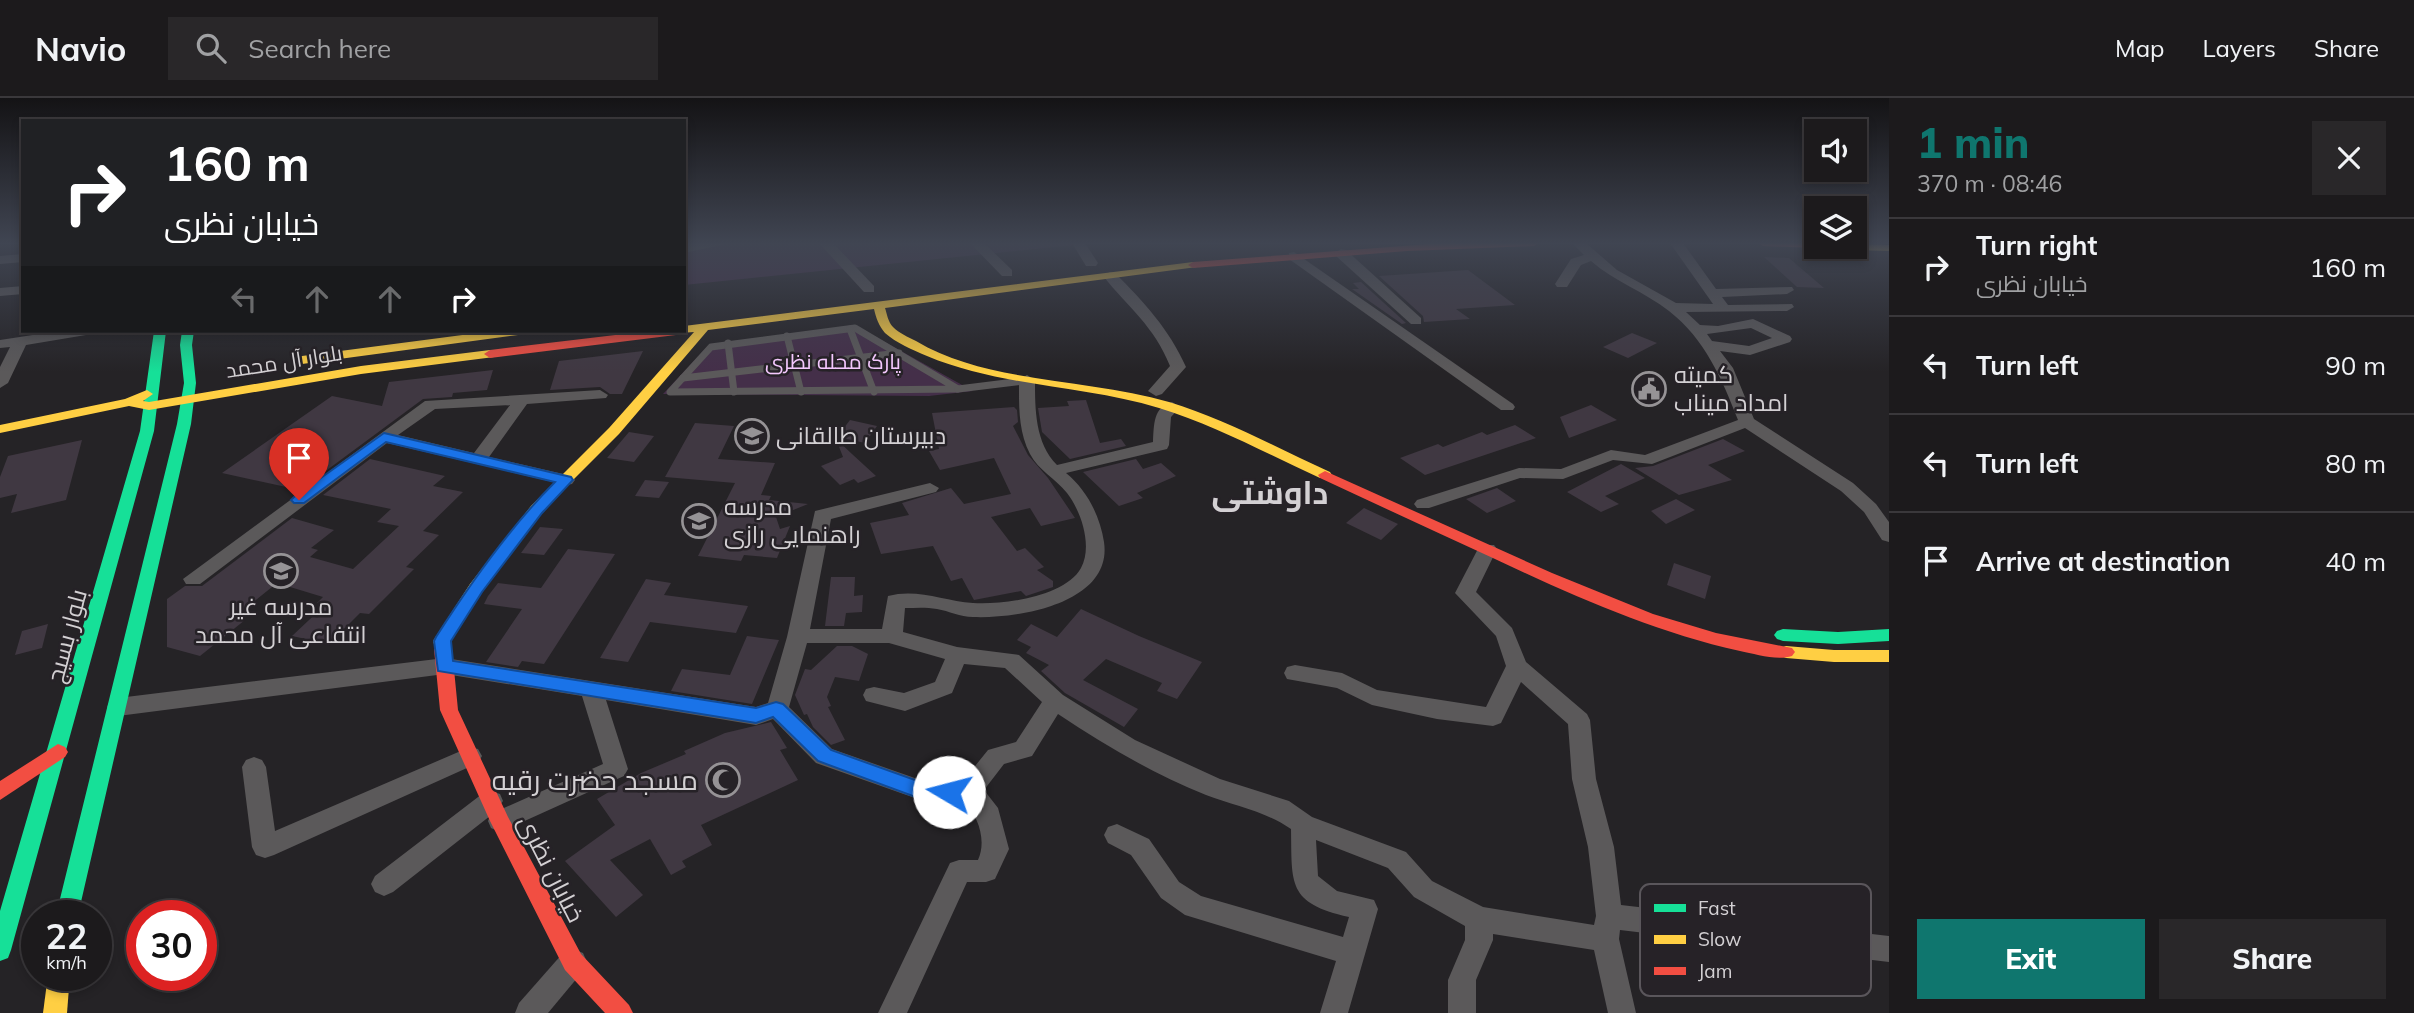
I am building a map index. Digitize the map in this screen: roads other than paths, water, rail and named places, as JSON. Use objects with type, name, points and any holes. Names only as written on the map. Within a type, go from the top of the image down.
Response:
[{"type":"main road","points":[[686,330],[880,310],[1044,286]]},
{"type":"main road","points":[[845,292],[876,288]]},
{"type":"main road","points":[[880,310],[884,325],[935,355],[969,367],[1027,380],[1110,391],[1171,407],[1622,611],[1694,635],[1745,647],[1803,656],[1889,656]]},
{"type":"main road","points":[[880,310],[933,341],[978,359],[1023,369],[1114,381],[1204,407],[1630,598],[1738,628]]},
{"type":"main road","name":"خیابان نظری","points":[[621,1013],[573,962],[496,811],[449,710],[442,641],[476,588],[536,509],[614,431],[705,327]]},
{"type":"main road","name":"بلوار بسیج","points":[[0,950],[3,925],[58,752],[147,431],[160,333]]},
{"type":"main road","points":[[71,900],[118,707],[189,391],[188,333]]},
{"type":"main road","name":"بلوار آل محمد","points":[[287,363],[371,349],[502,333]]},
{"type":"main road","name":"بلوار آل محمد","points":[[0,429],[189,391],[660,333]]},
{"type":"main road","points":[[361,370],[352,364],[353,358],[371,349]]},
{"type":"main road","name":"بلوار آل محمد","points":[[189,391],[212,378]]},
{"type":"main road","points":[[1764,632],[1814,637],[1889,635]]},
{"type":"main road","points":[[0,792],[58,752]]},
{"type":"main road","points":[[55,1013],[57,991]]},
{"type":"street","points":[[1120,286],[1147,312],[1168,339],[1178,366],[1156,391]]},
{"type":"street","points":[[1336,286],[1507,407]]},
{"type":"street","points":[[1377,286],[1416,321]]},
{"type":"street","points":[[1635,286],[1673,307],[1710,345],[1725,368],[1748,422],[1847,487],[1870,508],[1889,536]]},
{"type":"street","points":[[1709,286],[1716,303],[1742,326]]},
{"type":"street","points":[[0,292],[21,290]]},
{"type":"street","points":[[1673,307],[1716,303],[1787,290]]},
{"type":"street","points":[[1716,303],[1787,307]]},
{"type":"street","points":[[1696,329],[1718,330],[1754,323],[1785,339],[1750,351],[1710,345]]},
{"type":"street","points":[[0,344],[73,333]]},
{"type":"street","points":[[0,383],[20,341]]},
{"type":"street","points":[[892,637],[894,601],[935,602],[964,610],[1039,605],[1070,593],[1087,577],[1096,558],[1095,534],[1078,496],[1067,481],[1045,463],[1031,436],[1027,380]]},
{"type":"street","points":[[193,579],[431,404],[600,395]]},
{"type":"street","points":[[479,459],[522,399]]},
{"type":"street","points":[[1054,471],[1161,445],[1163,416],[1171,407]]},
{"type":"street","points":[[1423,504],[1519,473],[1563,474],[1611,455],[1646,460],[1748,422]]},
{"type":"street","points":[[384,437],[566,480]]},
{"type":"street","points":[[776,709],[799,636],[822,515],[930,488]]},
{"type":"street","points":[[1487,549],[1465,593],[1505,633],[1517,666],[1579,720],[1584,779],[1601,846],[1607,928],[1622,1013]]},
{"type":"street","points":[[799,636],[892,637],[957,655],[1011,661],[1055,701],[1126,747],[1213,787],[1280,808],[1303,824],[1397,860],[1423,889],[1479,919],[1640,930]]},
{"type":"street","points":[[874,695],[905,702],[944,687],[957,655]]},
{"type":"street","points":[[118,707],[445,666],[756,716],[776,709]]},
{"type":"street","points":[[1295,674],[1342,681],[1372,697],[1437,710],[1493,716],[1517,666]]},
{"type":"street","points":[[384,884],[496,811],[616,769],[592,689]]},
{"type":"street","points":[[969,791],[996,757],[1024,749],[1055,701]]},
{"type":"street","points":[[776,709],[824,755],[929,793],[969,791],[986,808],[996,849],[986,871],[959,871],[892,1013]]},
{"type":"street","points":[[254,767],[265,847],[470,756]]},
{"type":"street","points":[[1303,824],[1305,881],[1330,901],[1365,909],[1335,1013]]},
{"type":"street","points":[[1117,835],[1140,847],[1170,890],[1194,906],[1352,953]]},
{"type":"street","points":[[1462,1013],[1462,980],[1479,940],[1479,919]]},
{"type":"street","points":[[1871,948],[1889,949]]},
{"type":"street","points":[[529,1013],[573,962]]},
{"type":"lane","points":[[958,389],[855,328],[711,347],[670,392],[874,392],[958,389],[1027,380]]},
{"type":"lane","points":[[850,329],[874,392]]},
{"type":"lane","points":[[787,336],[801,392]]},
{"type":"lane","points":[[728,343],[734,392]]},
{"type":"lane","points":[[682,378],[899,353]]},
{"type":"place","name":"کمیته امداد میناب","points":[[1649,389]]},
{"type":"place","name":"دبیرستان طالقانی","points":[[752,436]]},
{"type":"place","name":"مدرسه راهنمایی رازی","points":[[699,521]]},
{"type":"place","name":"مدرسه غیر انتفاعی آل محمد","points":[[281,571]]},
{"type":"place","name":"مسجد حضرت رقیه","points":[[723,780]]},
{"type":"district","name":"داوشتی","points":[[1270,493]]},
{"type":"park label","name":"پارک محله نظری","points":[[833,362]]}]
